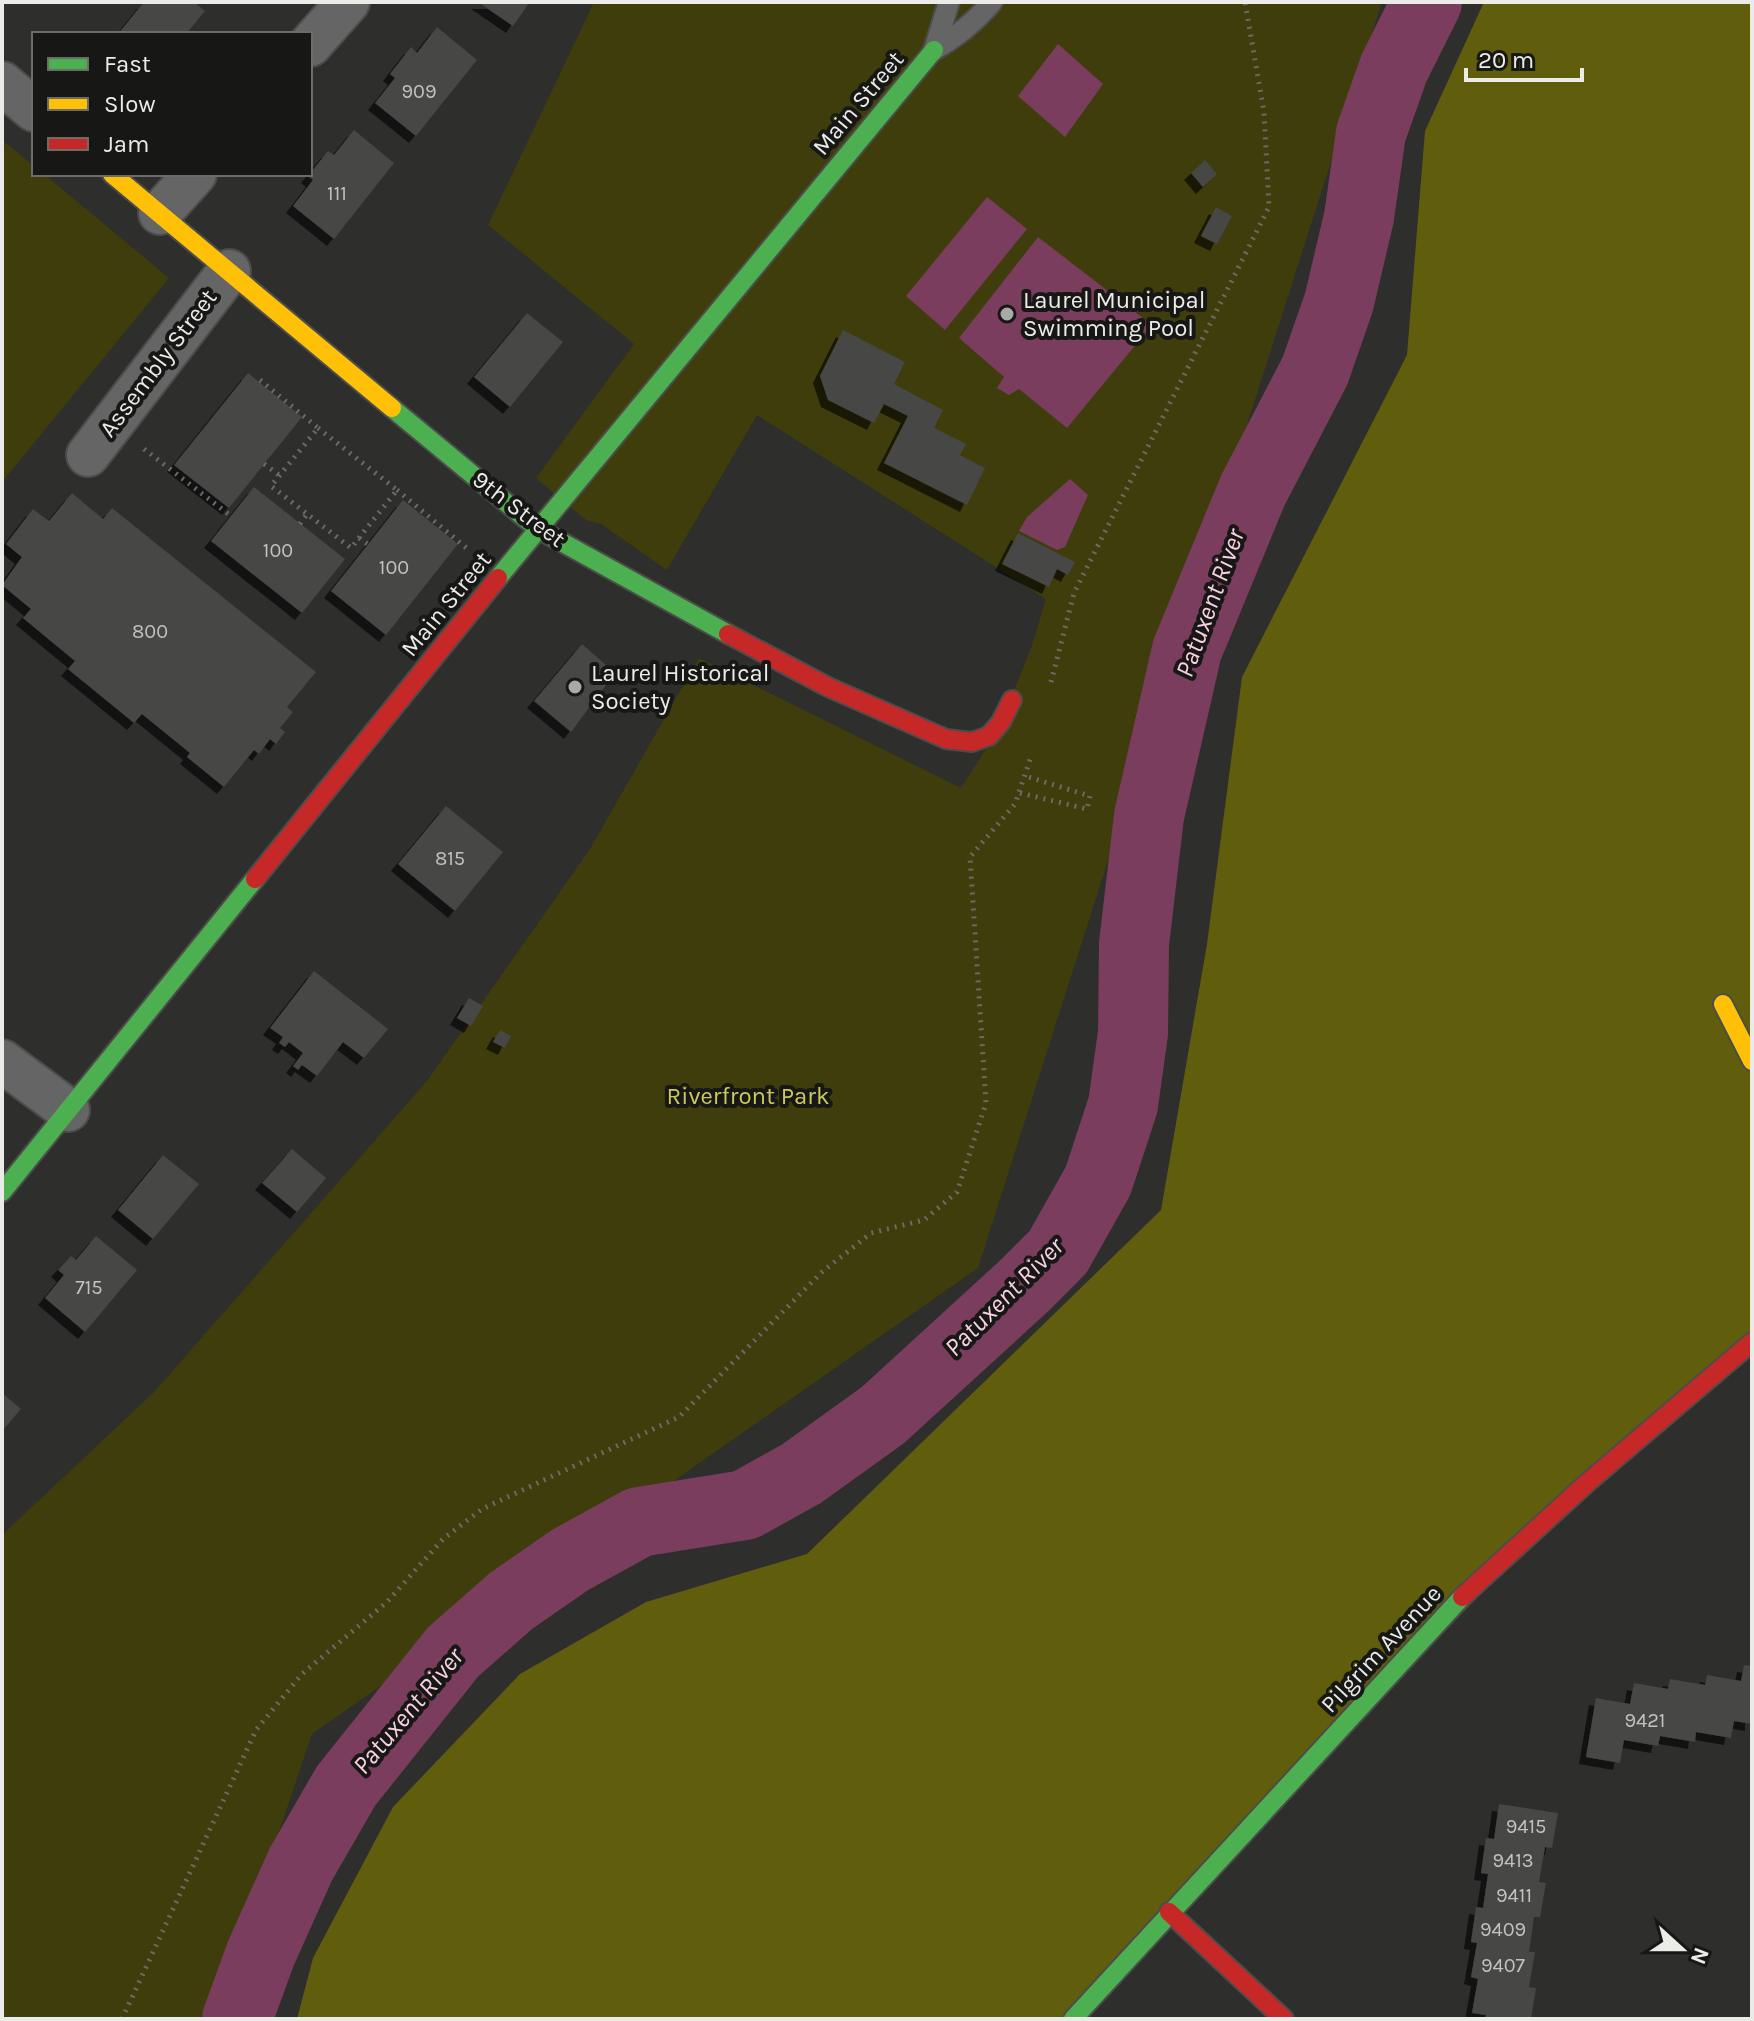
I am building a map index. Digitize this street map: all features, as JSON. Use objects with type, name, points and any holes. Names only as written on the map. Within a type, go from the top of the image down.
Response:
[{"type":"street","points":[[312,43],[348,2]]},
{"type":"street","name":"Main Street","points":[[2,1192],[500,575],[934,50]]},
{"type":"street","points":[[2,83],[32,108]]},
{"type":"street","name":"9th Street","points":[[114,176],[538,529],[662,600],[828,687],[946,739],[967,744],[998,730],[1012,700]]},
{"type":"street","points":[[160,213],[193,176]]},
{"type":"street","name":"Assembly Street","points":[[100,439],[229,271]]},
{"type":"street","points":[[1723,1004],[1752,1061]]},
{"type":"street","points":[[2,1061],[68,1110]]},
{"type":"street","name":"Pilgrim Avenue","points":[[1073,2019],[1480,1579],[1752,1342]]},
{"type":"street","points":[[1169,1912],[1284,2019]]},
{"type":"lane","points":[[934,50],[949,2]]},
{"type":"lane","points":[[934,50],[975,22],[992,2]]},
{"type":"path","points":[[1050,685],[1074,593],[1269,207],[1264,112],[1245,2]]},
{"type":"path","points":[[260,380],[500,575]]},
{"type":"path","points":[[318,428],[271,486],[351,548],[397,490]]},
{"type":"path","points":[[100,439],[231,516]]},
{"type":"path","points":[[264,464],[279,475]]},
{"type":"path","points":[[300,524],[307,514]]},
{"type":"path","points":[[359,538],[369,545]]},
{"type":"path","points":[[122,2019],[256,1730],[302,1674],[387,1602],[443,1539],[482,1509],[679,1417],[822,1272],[871,1233],[924,1220],[957,1192],[986,1103],[970,857],[1015,804],[1034,746]]},
{"type":"path","points":[[1020,793],[1087,809],[1090,796],[1025,776]]},
{"type":"green space","name":"Riverfront Park","points":[[594,2],[1382,2],[978,1268],[312,1734],[216,2019],[2,2019],[2,1535],[154,1392],[427,1081],[590,849],[699,658],[961,788],[998,730],[1031,648],[1046,599],[757,415],[667,570],[601,524],[586,520],[536,478],[634,344],[488,225]]},
{"type":"green space","points":[[2,140],[32,164],[32,176],[46,176],[169,278],[2,482]]},
{"type":"shaded area","points":[[1484,2],[1752,2],[1752,1342],[1588,1482],[1073,2019],[297,2019],[313,1958],[393,1807],[520,1674],[646,1602],[807,1554],[1161,1210],[1207,944],[1242,677],[1407,355],[1425,131]]},
{"type":"shaded area","points":[[1058,44],[1103,84],[1065,137],[1018,96]]},
{"type":"shaded area","points":[[987,197],[1027,229],[945,330],[906,296]]},
{"type":"shaded area","points":[[1038,237],[1152,325],[1067,428],[1019,389],[1009,395],[997,388],[1004,377],[959,338]]},
{"type":"shaded area","points":[[1070,479],[1088,495],[1065,547],[1057,550],[1019,531],[1027,517]]},
{"type":"building","points":[[144,2],[194,2],[205,11],[188,32],[120,32]]},
{"type":"building","points":[[478,2],[530,2],[513,26]]},
{"type":"building","points":[[437,27],[477,60],[416,136],[375,103],[395,78],[390,74],[411,47],[417,53]]},
{"type":"building","points":[[354,130],[394,163],[334,239],[293,206],[313,180],[308,176],[312,176],[312,171],[328,151],[334,155]]},
{"type":"building","points":[[1205,160],[1217,174],[1203,187],[1191,173]]},
{"type":"building","points":[[1216,207],[1232,216],[1217,244],[1201,236]]},
{"type":"building","points":[[527,313],[563,342],[510,407],[474,377]]},
{"type":"building","points":[[843,330],[905,362],[894,384],[943,410],[934,428],[966,444],[960,455],[985,468],[967,505],[884,463],[908,416],[884,404],[874,423],[828,400],[820,376]]},
{"type":"building","points":[[248,373],[302,417],[229,508],[174,465]]},
{"type":"building","points":[[254,487],[345,559],[302,613],[211,541]]},
{"type":"building","points":[[72,493],[103,519],[112,508],[316,672],[287,707],[293,712],[280,728],[285,732],[276,744],[270,739],[259,754],[254,750],[224,787],[187,757],[190,753],[142,714],[134,723],[68,669],[75,661],[23,618],[31,609],[2,585],[22,557],[6,544],[33,509],[49,521]]},
{"type":"building","points":[[403,500],[458,544],[386,635],[331,591]]},
{"type":"building","points":[[1018,533],[1075,562],[1068,575],[1057,569],[1049,587],[1002,564]]},
{"type":"building","name":"Laurel Historical Society","points":[[582,644],[615,673],[571,732],[534,701]]},
{"type":"building","points":[[446,806],[503,852],[455,911],[398,864]]},
{"type":"building","points":[[314,971],[388,1029],[364,1058],[343,1042],[317,1076],[302,1065],[298,1070],[293,1066],[303,1053],[289,1042],[285,1047],[279,1043],[283,1037],[270,1028]]},
{"type":"building","points":[[469,998],[483,1006],[471,1026],[457,1018]]},
{"type":"building","points":[[500,1030],[511,1036],[505,1048],[493,1042]]},
{"type":"building","points":[[292,1149],[326,1178],[297,1212],[262,1183]]},
{"type":"building","points":[[163,1155],[199,1184],[153,1239],[118,1210]]},
{"type":"building","points":[[96,1236],[137,1270],[85,1332],[45,1298],[64,1275],[58,1270],[71,1256],[76,1260]]},
{"type":"building","points":[[2,1393],[21,1409],[2,1431]]},
{"type":"building","points":[[1744,1665],[1752,1666],[1752,1724],[1734,1721],[1731,1738],[1696,1732],[1695,1742],[1660,1736],[1658,1746],[1624,1740],[1620,1763],[1586,1757],[1596,1698],[1630,1704],[1634,1683],[1668,1689],[1670,1679],[1705,1685],[1707,1675],[1741,1681]]},
{"type":"building","points":[[1499,1804],[1558,1813],[1552,1848],[1545,1847],[1539,1882],[1546,1883],[1540,1917],[1534,1917],[1529,1952],[1535,1952],[1529,1987],[1536,1988],[1531,2019],[1485,2019],[1486,2015],[1472,2013],[1478,1979],[1471,1977],[1477,1943],[1471,1942],[1476,1907],[1483,1908],[1488,1874],[1481,1873],[1486,1838],[1494,1839]]},
{"type":"waterway","name":"Patuxent River","points":[[237,2019],[261,1953],[301,1864],[346,1786],[453,1652],[511,1601],[570,1560],[639,1522],[745,1505],[801,1474],[883,1415],[1058,1252],[1098,1181],[1123,1105],[1133,1033],[1134,944],[1149,816],[1187,650],[1253,490],[1315,371],[1339,302],[1359,217],[1371,133],[1394,68],[1427,2]]},
{"type":"traffic: fast","points":[[498,578],[934,50]]},
{"type":"traffic: fast","points":[[392,408],[538,529],[728,634]]},
{"type":"traffic: fast","points":[[2,1192],[255,879]]},
{"type":"traffic: fast","points":[[1073,2019],[1462,1597]]},
{"type":"traffic: slow","points":[[114,176],[392,408]]},
{"type":"traffic: slow","points":[[1723,1004],[1752,1061]]},
{"type":"traffic: jam","points":[[255,879],[498,578]]},
{"type":"traffic: jam","points":[[728,634],[828,687],[946,739],[972,742],[989,736],[1001,722],[1012,700]]},
{"type":"traffic: jam","points":[[1462,1597],[1588,1482],[1752,1342]]},
{"type":"traffic: jam","points":[[1169,1912],[1284,2019]]},
{"type":"place","name":"Laurel Municipal Swimming Pool","points":[[1007,314]]},
{"type":"place","name":"Laurel Historical Society","points":[[575,687]]}]
